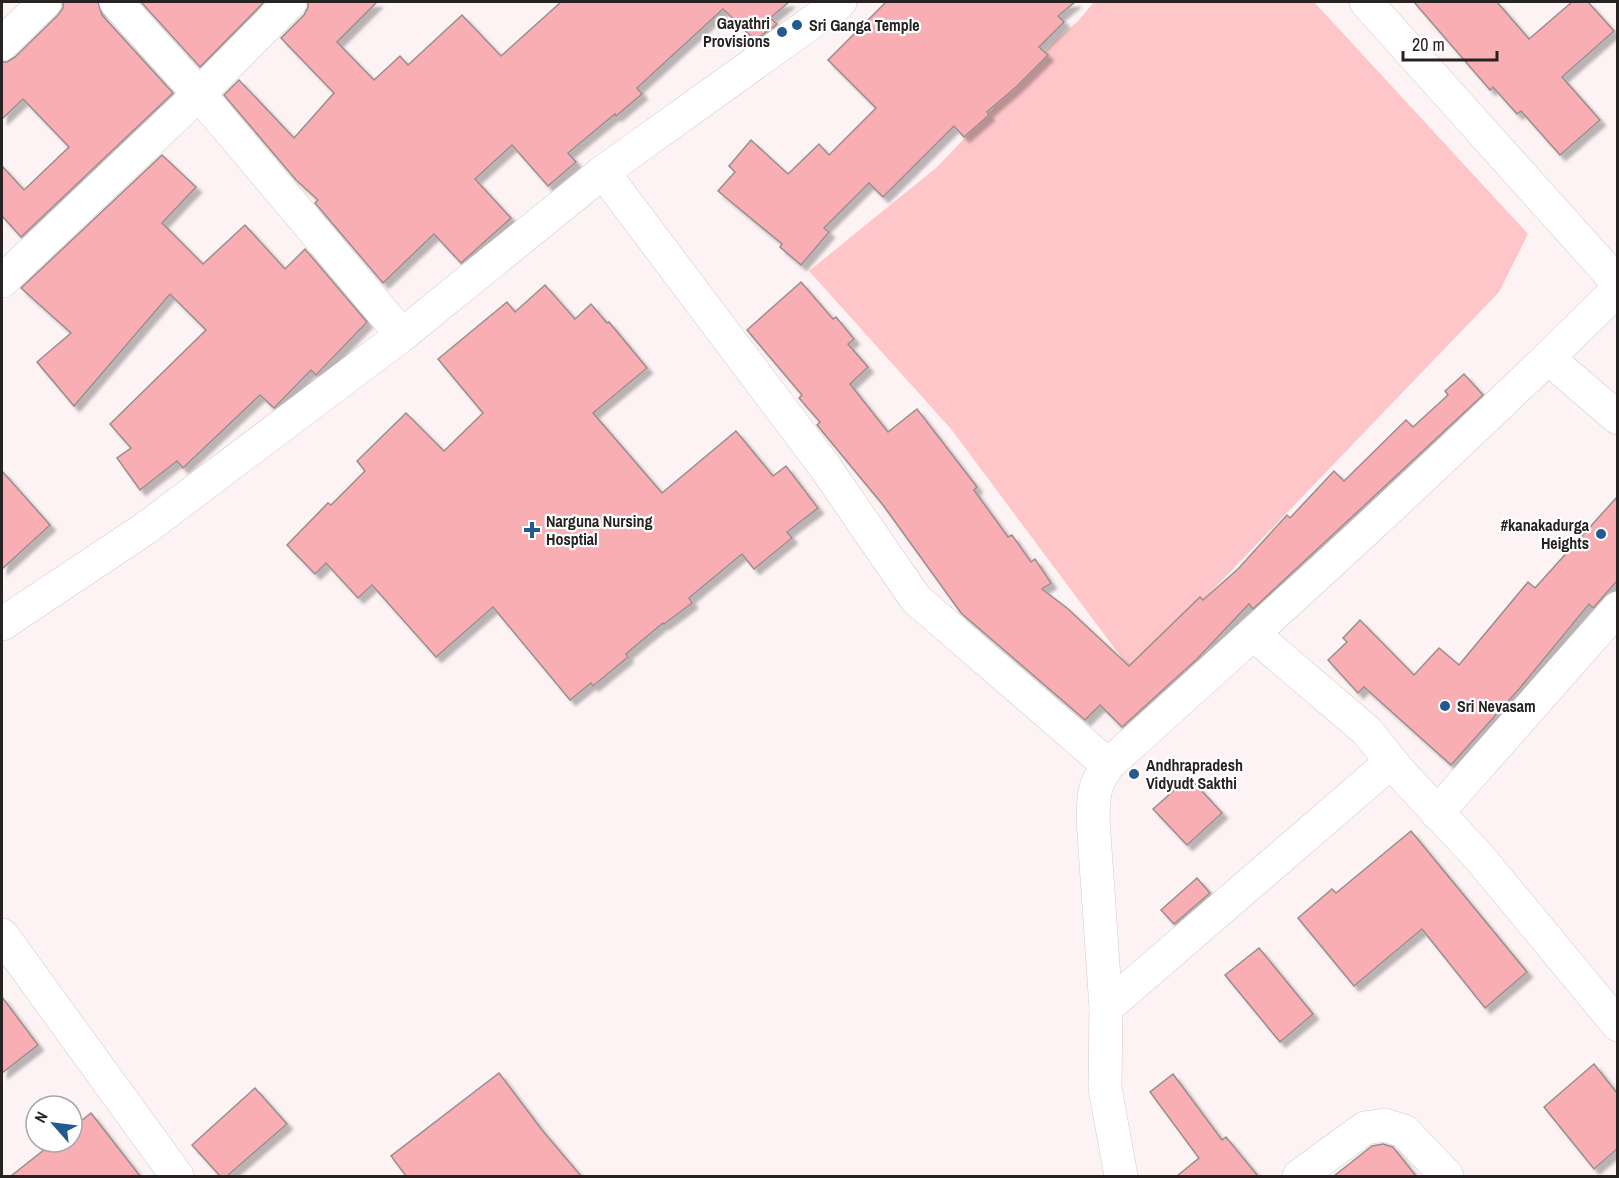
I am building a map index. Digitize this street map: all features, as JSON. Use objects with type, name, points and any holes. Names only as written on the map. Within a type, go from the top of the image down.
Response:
[{"type":"street","points":[[2,44],[45,2]]},
{"type":"street","points":[[116,2],[199,94],[402,335]]},
{"type":"street","points":[[2,281],[199,94],[290,2]]},
{"type":"street","points":[[2,624],[146,528],[402,335],[603,172],[840,2]]},
{"type":"street","points":[[1366,2],[1617,283]]},
{"type":"street","points":[[603,172],[825,467],[916,599],[1108,765]]},
{"type":"street","points":[[1120,1176],[1105,1088],[1106,1008],[1093,819],[1094,788],[1108,765],[1253,634],[1548,358],[1617,289]]},
{"type":"street","points":[[1548,358],[1617,418]]},
{"type":"street","points":[[1437,813],[1617,608]]},
{"type":"street","points":[[1253,634],[1367,731],[1391,762],[1479,857],[1617,1025]]},
{"type":"street","points":[[1106,1008],[1391,762]]},
{"type":"street","points":[[2,935],[177,1176]]},
{"type":"street","points":[[1299,1176],[1365,1128],[1384,1125],[1404,1131],[1447,1176]]},
{"type":"shaded area","points":[[1094,2],[1314,2],[1528,234],[1499,292],[1133,673],[951,429],[809,271],[937,167]]},
{"type":"building","points":[[63,2],[98,2],[102,15],[173,93],[21,237],[2,216],[2,166],[24,190],[69,147],[23,99],[2,119],[2,62],[15,57],[58,15],[63,8]]},
{"type":"building","points":[[141,2],[264,2],[200,67]]},
{"type":"building","points":[[308,2],[377,2],[337,42],[374,80],[400,56],[408,65],[462,15],[501,56],[561,2],[789,2],[770,18],[777,24],[755,40],[723,9],[637,88],[642,94],[568,153],[576,162],[548,186],[512,145],[475,179],[511,218],[461,263],[434,234],[383,283],[315,203],[318,200],[296,180],[224,95],[239,80],[294,138],[334,93],[281,38],[304,15]]},
{"type":"building","points":[[886,2],[1075,2],[1058,16],[1064,22],[1039,47],[1048,55],[987,112],[989,115],[964,137],[954,126],[883,197],[869,183],[824,228],[829,232],[801,265],[780,247],[782,244],[718,191],[735,172],[729,166],[751,140],[788,174],[819,144],[829,155],[876,108],[828,60]]},
{"type":"building","points":[[1414,2],[1497,2],[1529,39],[1572,2],[1588,2],[1614,31],[1562,77],[1600,120],[1560,155],[1521,111],[1517,114],[1493,87],[1490,90]]},
{"type":"building","points":[[162,155],[196,187],[162,223],[203,264],[245,225],[285,269],[305,249],[367,322],[316,375],[311,370],[274,408],[260,395],[183,468],[177,461],[140,490],[117,458],[131,448],[110,424],[206,330],[170,294],[74,406],[37,362],[71,333],[21,288]]},
{"type":"building","points":[[801,282],[854,339],[848,344],[868,367],[850,384],[888,432],[917,409],[977,487],[974,490],[1008,537],[1012,535],[1031,562],[1035,559],[1051,583],[1042,589],[1067,608],[1129,666],[1200,597],[1203,600],[1238,569],[1287,515],[1290,518],[1334,471],[1344,481],[1406,420],[1413,427],[1448,395],[1445,391],[1464,374],[1483,395],[1253,609],[1249,604],[1197,659],[1122,727],[1100,705],[1085,720],[961,613],[883,505],[817,425],[820,422],[799,398],[802,395],[747,330]]},
{"type":"building","points":[[545,285],[575,319],[591,304],[647,368],[593,413],[662,493],[736,431],[773,476],[786,466],[818,508],[787,532],[792,538],[754,569],[742,554],[689,598],[692,603],[663,623],[626,654],[628,657],[593,686],[591,683],[570,700],[493,607],[436,657],[372,585],[358,598],[326,563],[315,574],[287,545],[328,503],[331,505],[365,471],[357,461],[406,413],[444,451],[483,413],[438,359],[507,302],[515,312]]},
{"type":"building","points":[[2,471],[50,525],[2,569]]},
{"type":"building","points":[[1617,497],[1617,581],[1593,608],[1589,604],[1520,688],[1451,765],[1364,687],[1358,693],[1328,660],[1347,642],[1343,638],[1360,620],[1414,675],[1439,648],[1459,665],[1528,582],[1535,588]]},
{"type":"building","points":[[1189,777],[1222,813],[1187,845],[1153,809]]},
{"type":"building","points":[[1411,831],[1527,972],[1485,1008],[1422,929],[1354,986],[1298,918],[1332,889],[1336,893]]},
{"type":"building","points":[[1197,878],[1210,893],[1174,924],[1161,910]]},
{"type":"building","points":[[1259,948],[1313,1014],[1280,1042],[1225,975]]},
{"type":"building","points":[[2,997],[38,1045],[2,1073]]},
{"type":"building","points":[[1594,1064],[1617,1093],[1617,1149],[1594,1169],[1544,1107]]},
{"type":"building","points":[[499,1073],[542,1130],[581,1176],[406,1176],[391,1156]]},
{"type":"building","points":[[1173,1074],[1222,1140],[1226,1137],[1258,1176],[1177,1176],[1199,1158],[1150,1092]]},
{"type":"building","points":[[255,1088],[287,1124],[227,1176],[220,1176],[192,1145]]},
{"type":"building","points":[[91,1113],[140,1176],[11,1176],[39,1154],[84,1154],[84,1119]]},
{"type":"building","points":[[1383,1144],[1393,1147],[1416,1176],[1334,1176],[1372,1146]]},
{"type":"place","name":"Sri Ganga Temple","points":[[797,25]]},
{"type":"place","name":"Gayathri Provisions","points":[[782,32]]},
{"type":"place","name":"Narguna Nursing Hosptial","points":[[532,530]]},
{"type":"place","name":"#kanakadurga Heights","points":[[1601,534]]},
{"type":"place","name":"Sri Nevasam","points":[[1445,706]]},
{"type":"place","name":"Andhrapradesh Vidyudt Sakthi","points":[[1134,774]]}]
